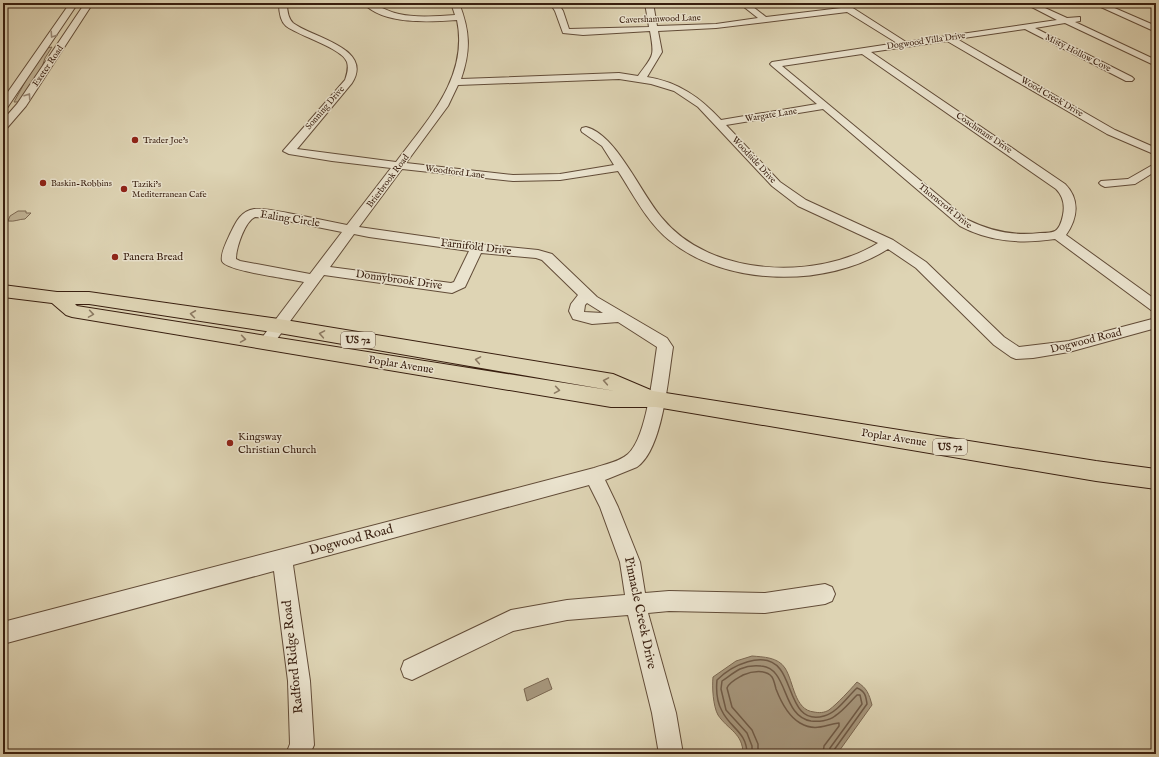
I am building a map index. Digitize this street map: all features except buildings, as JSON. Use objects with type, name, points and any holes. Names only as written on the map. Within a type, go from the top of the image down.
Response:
[{"type":"main road","name":"Poplar Avenue","points":[[3,291],[57,298],[89,298],[280,326],[613,382],[656,399]]},
{"type":"main road","name":"Poplar Avenue","points":[[57,298],[72,311],[266,343],[611,399],[656,399],[1096,471],[1156,479]]},
{"type":"street","name":"Exeter Road","points":[[3,106],[74,3]]},
{"type":"street","name":"Exeter Road","points":[[3,126],[21,106],[89,3]]},
{"type":"street","name":"Sonning Drive","points":[[283,3],[283,12],[289,24],[338,49],[351,60],[353,71],[349,81],[290,151]]},
{"type":"street","points":[[367,3],[374,9],[411,18],[432,19],[461,17]]},
{"type":"street","name":"Brierbrook Road","points":[[266,343],[352,230],[443,106],[455,82],[463,60],[465,47],[465,36],[461,17],[455,3]]},
{"type":"street","name":"Cavershamwood Lane","points":[[554,3],[560,11],[566,31],[584,32],[716,26],[849,9]]},
{"type":"street","points":[[642,79],[658,52],[649,3]]},
{"type":"street","points":[[743,3],[765,20]]},
{"type":"street","points":[[839,3],[904,44]]},
{"type":"street","points":[[1028,3],[1156,63]]},
{"type":"street","points":[[1042,3],[1156,56]]},
{"type":"street","points":[[1096,3],[1156,29]]},
{"type":"street","name":"Dogwood Villa Drive","points":[[775,64],[862,50],[950,39],[1077,20]]},
{"type":"street","name":"Misty Hollow Cove","points":[[1027,27],[1130,79]]},
{"type":"street","name":"Wood Creek Drive","points":[[950,39],[1111,132],[1156,152]]},
{"type":"street","name":"Coachmans Drive","points":[[862,50],[1063,189],[1069,201],[1070,214],[1064,228],[1058,235]]},
{"type":"street","name":"Thorncroft Drive","points":[[775,64],[958,219],[973,229],[989,235],[1006,238],[1036,238],[1058,235]]},
{"type":"street","name":"Woodside Drive","points":[[455,82],[596,76],[642,79],[669,86],[686,94],[702,105],[776,184],[802,203],[888,243],[921,265],[999,341],[1016,353]]},
{"type":"street","name":"Wargate Lane","points":[[719,123],[824,106]]},
{"type":"street","points":[[586,130],[607,144],[658,222],[679,241],[708,258],[729,265],[771,271],[796,272],[818,270],[863,257],[888,243]]},
{"type":"street","name":"Woodford Lane","points":[[290,151],[332,158],[399,166],[494,177],[528,179],[571,176],[622,167]]},
{"type":"street","points":[[1105,183],[1131,182],[1156,166]]},
{"type":"street","name":"Ealing Circle","points":[[318,274],[236,265],[230,261],[229,254],[243,221],[248,215],[254,213],[272,214],[352,230]]},
{"type":"street","name":"Farnifold Drive","points":[[352,230],[477,248],[538,254],[547,257],[586,294],[600,305],[662,342],[665,347],[656,399]]},
{"type":"street","points":[[1058,235],[1156,307]]},
{"type":"street","name":"Donnybrook Drive","points":[[318,274],[452,288],[460,284],[477,248]]},
{"type":"street","points":[[586,294],[575,309],[576,315],[579,318],[588,319],[619,317]]},
{"type":"street","name":"Dogwood Road","points":[[1016,353],[1046,351],[1156,323]]},
{"type":"street","name":"Dogwood Road","points":[[3,633],[594,476],[626,465],[634,460],[640,453],[650,429],[656,399]]},
{"type":"street","name":"Pinnacle Creek Drive","points":[[594,476],[612,514],[630,562],[637,604],[650,662],[664,713],[671,754]]},
{"type":"street","name":"Radford Ridge Road","points":[[282,559],[298,681],[302,746],[298,754]]},
{"type":"street","points":[[412,669],[511,621],[567,610],[669,601],[765,603],[826,594]]},
{"type":"shaded area","points":[[52,47],[45,58],[42,67],[19,102],[14,102],[31,71],[47,48]]},
{"type":"shaded area","points":[[18,211],[26,211],[26,213],[31,213],[25,219],[8,221],[10,216]]},
{"type":"water","points":[[752,656],[770,658],[782,664],[788,674],[798,701],[807,710],[820,713],[829,710],[857,682],[865,689],[869,694],[872,705],[837,754],[743,754],[738,736],[722,720],[716,711],[713,696],[713,677],[736,661]]},
{"type":"water","points":[[548,678],[552,689],[527,701],[524,689]]},
{"type":"place","name":"Trader Joe's","points":[[135,140]]},
{"type":"place","name":"Baskin-Robbins","points":[[43,183]]},
{"type":"place","name":"Taziki's Mediterranean Cafe","points":[[124,189]]},
{"type":"place","name":"Panera Bread","points":[[115,257]]},
{"type":"place","name":"Kingsway Christian Church","points":[[230,443]]}]
